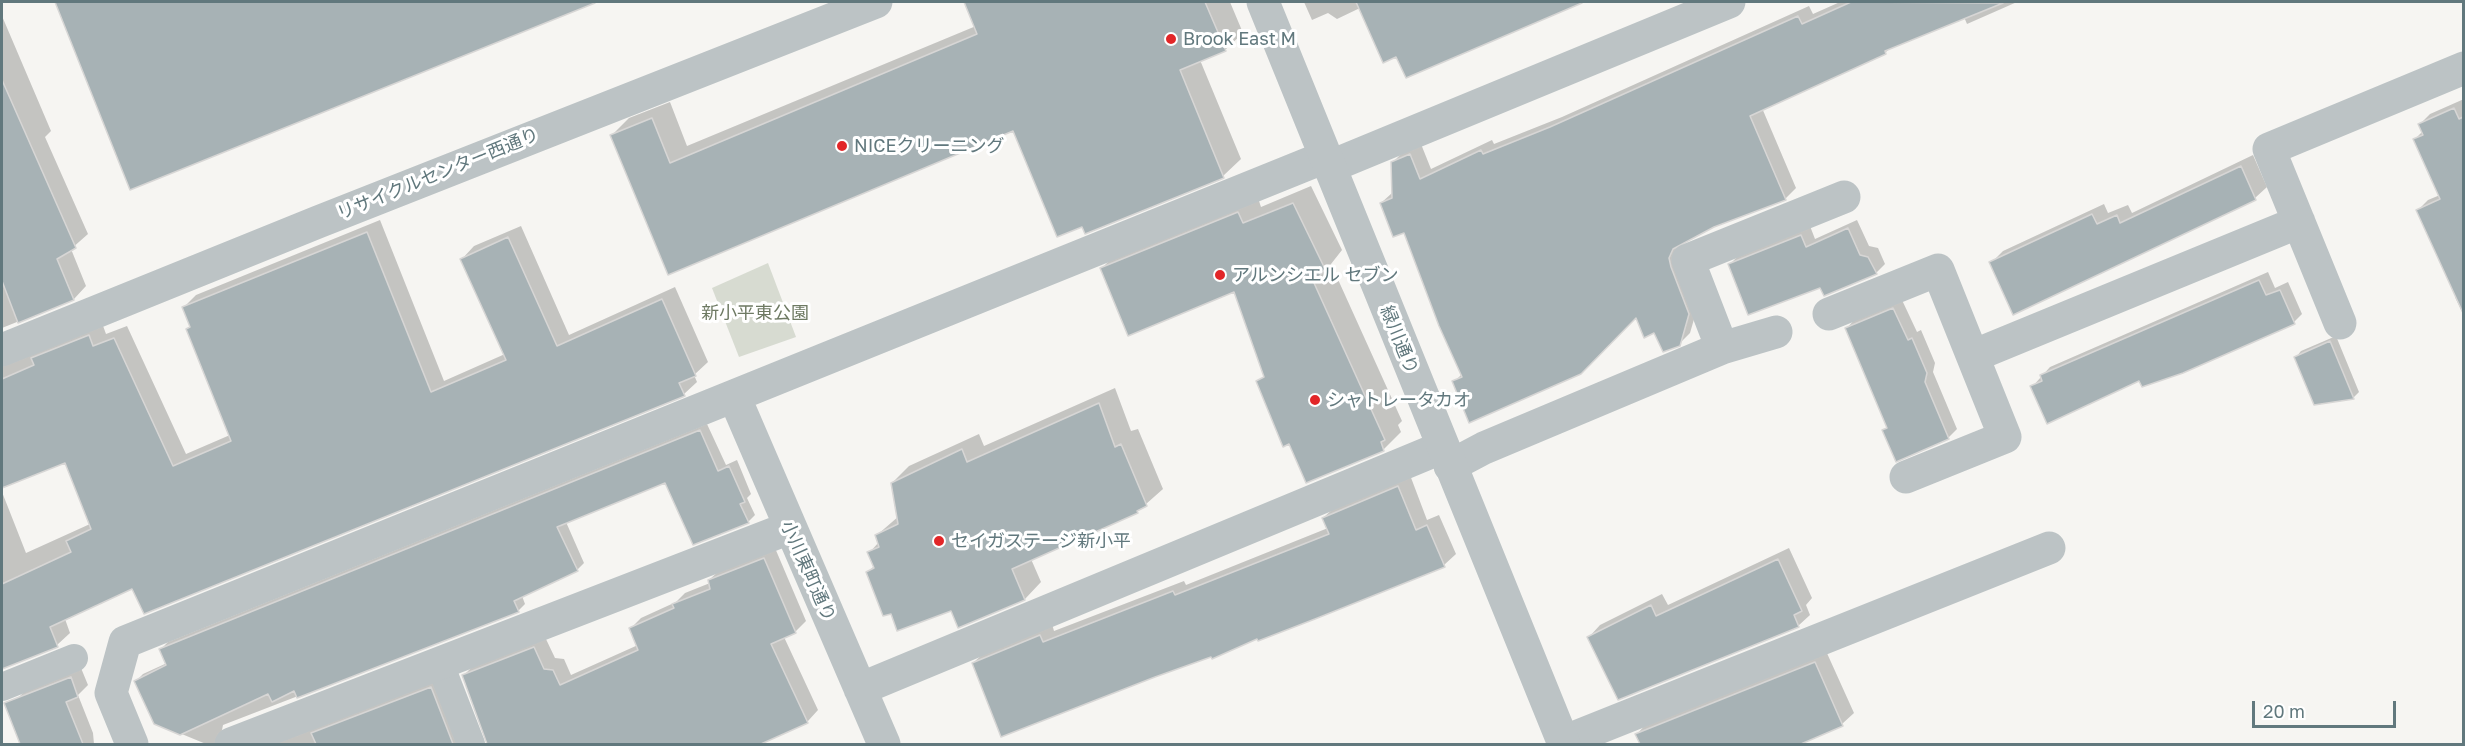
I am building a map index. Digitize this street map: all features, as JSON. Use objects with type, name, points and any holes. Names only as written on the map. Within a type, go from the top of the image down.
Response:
[{"type":"street","name":"リサイクルセンター西通り","points":[[2,350],[307,226],[876,2]]},
{"type":"street","name":"緑川通り","points":[[1263,2],[1563,743]]},
{"type":"street","points":[[132,744],[111,693],[124,642],[734,396],[1729,2]]},
{"type":"street","points":[[2340,323],[2268,148],[2463,68]]},
{"type":"street","points":[[1722,348],[1688,261],[1844,197]]},
{"type":"street","points":[[1973,356],[2299,222]]},
{"type":"street","points":[[1829,314],[1938,270],[2005,437],[1906,477]]},
{"type":"street","points":[[860,689],[1447,457],[1484,448],[1722,348],[1776,332]]},
{"type":"street","name":"小川東町通り","points":[[734,396],[884,744]]},
{"type":"street","points":[[231,744],[789,528]]},
{"type":"street","points":[[1563,743],[2049,548]]},
{"type":"lane","points":[[2,687],[74,658]]},
{"type":"lane","points":[[440,664],[471,744]]},
{"type":"green space","name":"新小平東公園","points":[[768,263],[796,337],[739,357],[712,288]]},
{"type":"building","points":[[55,2],[595,2],[595,3],[130,190]]},
{"type":"building","points":[[964,2],[1205,2],[1226,51],[1180,70],[1224,178],[1085,234],[1082,227],[1057,237],[1013,131],[668,275],[610,135],[652,118],[670,163],[977,34]]},
{"type":"building","points":[[1356,2],[1582,3],[1406,78],[1396,57],[1383,63]]},
{"type":"building","points":[[1851,2],[2003,3],[1885,51],[1886,54],[1750,116],[1786,200],[1714,227],[1673,249],[1669,258],[1671,267],[1689,314],[1680,346],[1663,352],[1654,333],[1644,338],[1636,318],[1581,374],[1469,423],[1452,381],[1462,377],[1439,326],[1404,233],[1393,237],[1380,203],[1392,198],[1391,162],[1410,154],[1420,179],[1481,150],[1483,154],[1550,127],[1798,16],[1802,24]]},
{"type":"building","points":[[2,80],[76,248],[57,259],[74,300],[18,323],[2,281]]},
{"type":"building","points":[[2454,108],[2459,119],[2463,117],[2463,313],[2416,210],[2440,199],[2413,139],[2423,135],[2418,124]]},
{"type":"building","points":[[2241,166],[2256,200],[2013,315],[1989,262],[2092,214],[2097,224],[2117,215],[2120,223]]},
{"type":"building","points":[[1293,203],[1325,269],[1314,283],[1385,440],[1381,442],[1384,451],[1306,483],[1289,444],[1283,447],[1256,381],[1264,377],[1234,292],[1128,336],[1100,268],[1238,212],[1243,223]]},
{"type":"building","points":[[1848,228],[1860,255],[1868,257],[1877,274],[1824,296],[1820,288],[1748,315],[1728,264],[1801,235],[1806,247]]},
{"type":"building","points":[[367,232],[431,392],[506,360],[460,259],[508,237],[557,346],[662,299],[696,376],[679,383],[685,396],[144,614],[132,589],[50,627],[58,647],[2,669],[2,584],[71,552],[66,541],[91,529],[65,463],[2,488],[2,379],[34,365],[31,358],[89,335],[93,346],[114,338],[173,466],[231,441],[186,329],[190,327],[182,307]]},
{"type":"building","points":[[2259,280],[2266,295],[2280,290],[2295,324],[2183,373],[2142,387],[2139,381],[2047,424],[2030,386],[2042,381],[2040,375]]},
{"type":"building","points":[[1893,308],[1908,340],[1912,338],[1927,373],[1925,382],[1949,439],[1896,462],[1882,430],[1887,428],[1845,328]]},
{"type":"building","points":[[2330,341],[2354,399],[2314,405],[2294,357]]},
{"type":"building","points":[[1099,403],[1115,447],[1121,444],[1147,506],[1137,511],[1138,513],[1012,569],[1025,600],[958,628],[951,611],[897,631],[891,614],[883,616],[866,572],[874,568],[867,552],[879,547],[875,535],[898,524],[891,483],[962,449],[967,462]]},
{"type":"building","points":[[700,430],[718,471],[729,466],[745,502],[740,504],[749,523],[693,545],[665,483],[557,527],[578,571],[514,601],[519,612],[297,698],[294,691],[272,702],[268,694],[180,735],[154,724],[134,681],[166,665],[159,649]]},
{"type":"building","points":[[1398,486],[1416,530],[1427,525],[1445,567],[1258,641],[1257,639],[1212,659],[1211,657],[1155,677],[1001,737],[972,663],[1040,635],[1043,642],[1173,591],[1175,595],[1329,534],[1322,518]]},
{"type":"building","points":[[764,558],[796,633],[771,644],[808,723],[761,744],[487,744],[462,675],[534,647],[544,669],[553,670],[560,685],[638,650],[629,628],[674,608],[672,604],[710,589],[708,580]]},
{"type":"building","points":[[1778,559],[1802,611],[1794,615],[1799,627],[1618,700],[1587,637],[1651,605],[1656,616]]},
{"type":"building","points":[[1815,662],[1843,726],[1801,744],[1640,744],[1635,734]]},
{"type":"building","points":[[71,677],[78,697],[66,702],[83,744],[20,744],[4,703]]},
{"type":"building","points":[[431,687],[453,744],[316,744],[311,733]]},
{"type":"place","name":"Brook East M","points":[[1171,39]]},
{"type":"place","name":"NICEクリーニング","points":[[842,146]]},
{"type":"place","name":"アルンシエル セブン","points":[[1220,275]]},
{"type":"place","name":"シャトレータカオ","points":[[1315,400]]},
{"type":"place","name":"セイガステージ新小平","points":[[939,541]]}]
